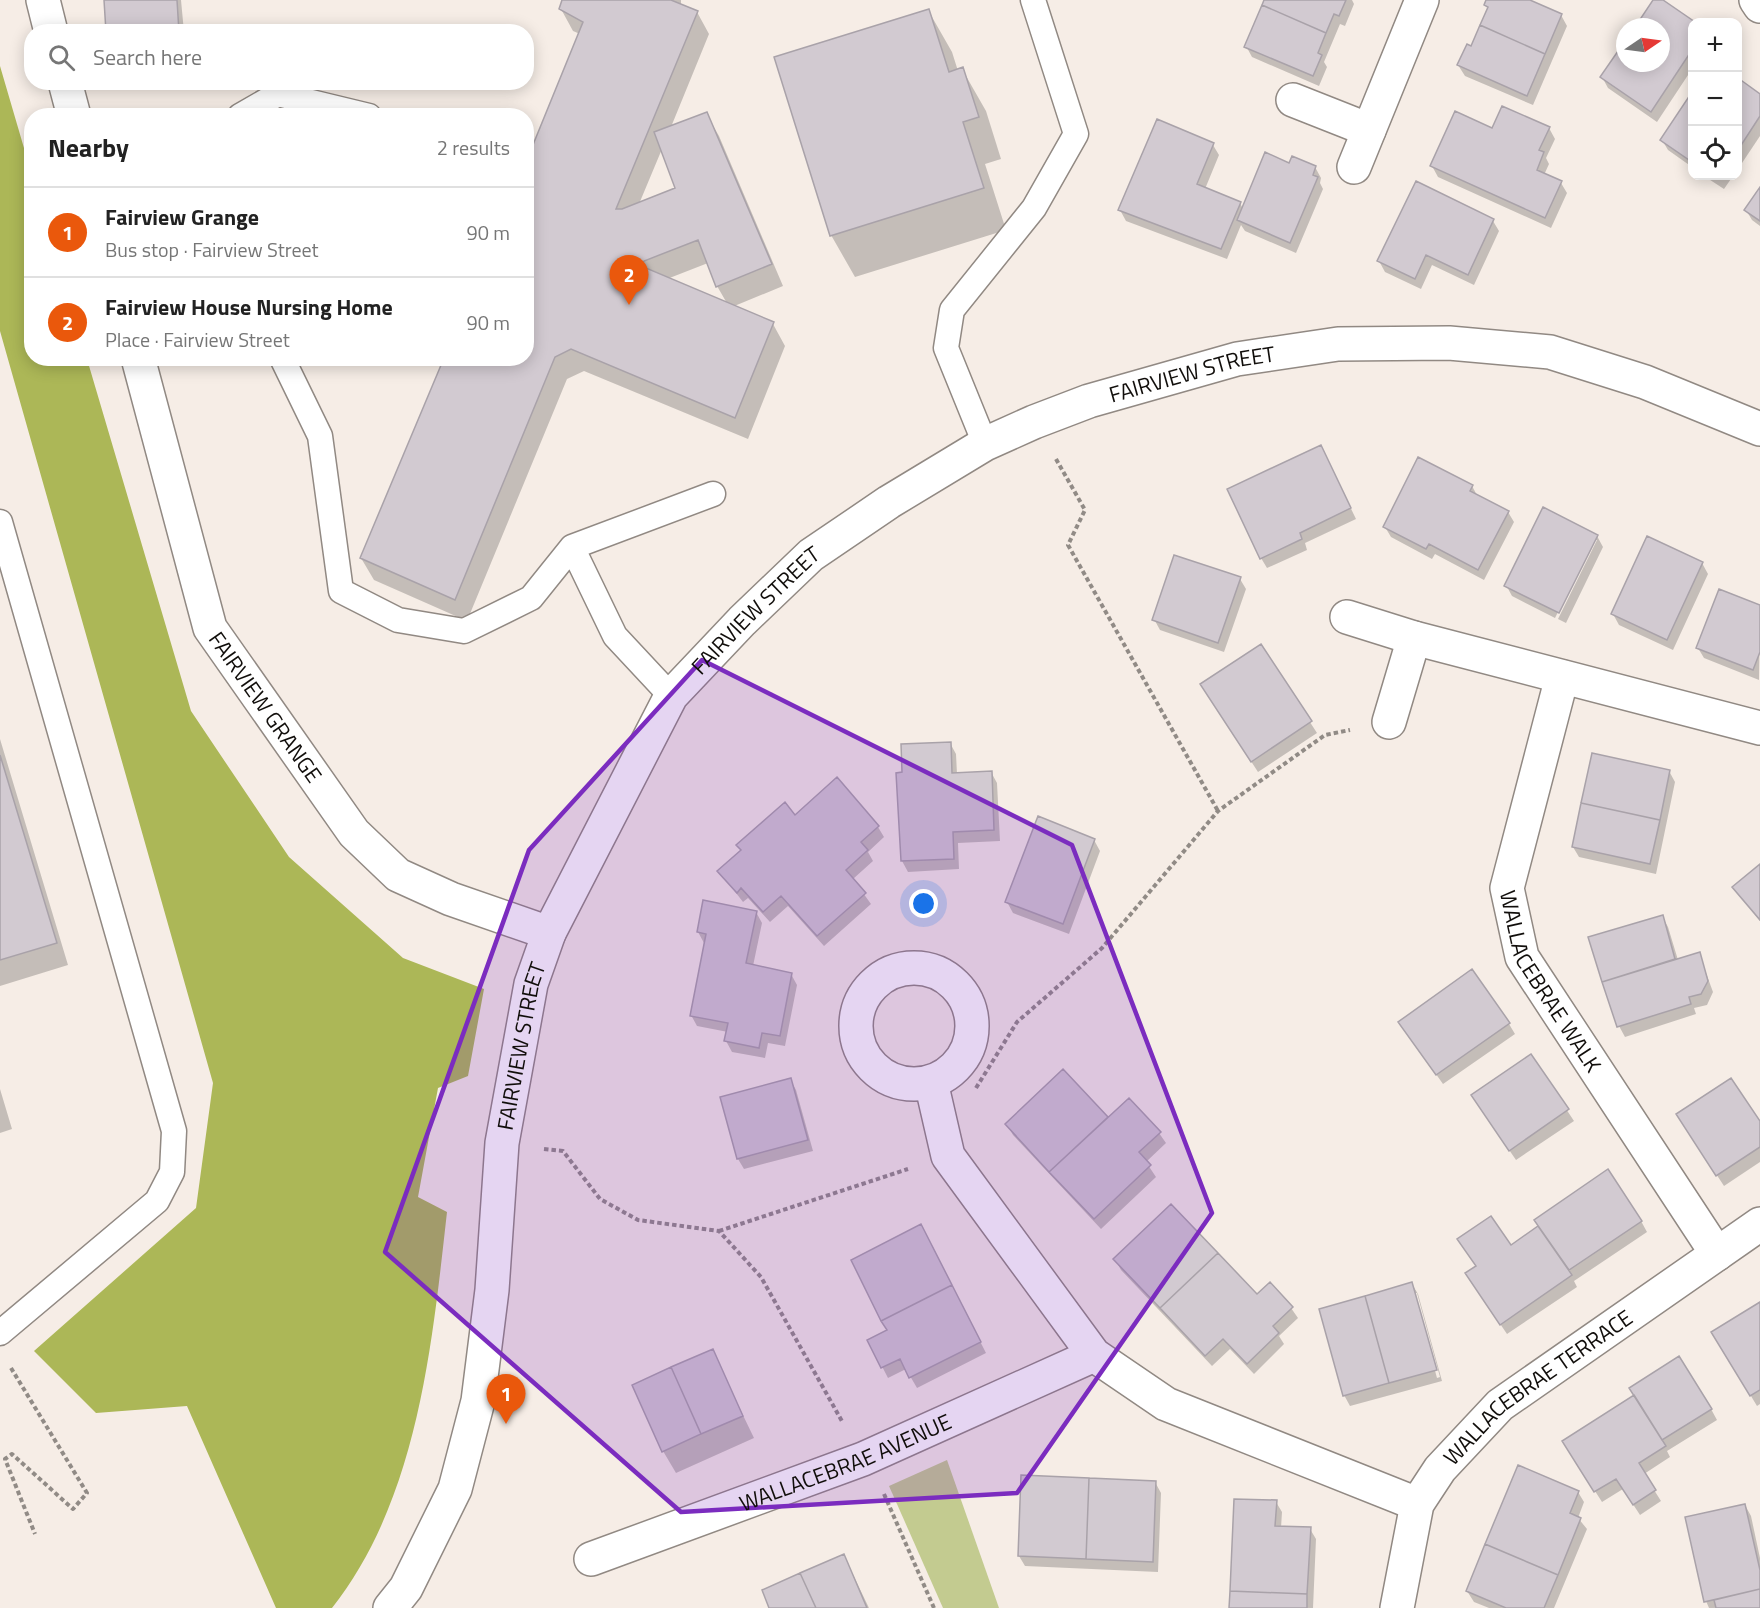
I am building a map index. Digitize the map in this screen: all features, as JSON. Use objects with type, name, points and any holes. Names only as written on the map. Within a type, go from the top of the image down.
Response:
[{"type":"street","points":[[43,0],[49,24]]},
{"type":"street","points":[[1354,167],[1422,0]]},
{"type":"street","points":[[67,90],[72,108]]},
{"type":"street","points":[[1293,100],[1369,130]]},
{"type":"street","name":"FAIRVIEW STREET","points":[[390,1608],[406,1588],[455,1489],[478,1401],[492,1290],[502,1143],[531,984],[549,933],[671,696],[742,621],[811,555],[889,502],[984,444],[1034,422],[1089,401],[1237,359],[1338,344],[1449,343],[1550,352],[1646,382],[1760,429]]},
{"type":"street","name":"FAIRVIEW GRANGE","points":[[140,366],[210,627],[354,833],[398,875],[451,899],[549,933]]},
{"type":"street","points":[[1347,617],[1413,638],[1760,728]]},
{"type":"street","points":[[1389,722],[1413,638]]},
{"type":"street","name":"WALLACEBRAE WALK","points":[[1562,677],[1508,888],[1522,957],[1717,1254]]},
{"type":"street","points":[[931,1082],[948,1156],[1094,1355],[1166,1404],[1417,1504]]},
{"type":"street","name":"WALLACEBRAE TERRACE","points":[[1397,1608],[1417,1504],[1440,1469],[1500,1405],[1760,1224]]},
{"type":"street","name":"WALLACEBRAE AVENUE","points":[[591,1559],[863,1459],[1094,1355]]},
{"type":"lane","points":[[984,444],[946,348],[952,310],[1034,208],[1076,134],[1034,0]]},
{"type":"lane","points":[[254,108],[278,94],[336,108]]},
{"type":"lane","points":[[286,366],[320,436],[341,591],[398,620],[464,631],[531,598],[572,547],[713,494]]},
{"type":"lane","points":[[0,522],[174,1131],[172,1172],[157,1201],[0,1333]]},
{"type":"lane","points":[[572,547],[615,636],[671,696]]},
{"type":"path","points":[[1034,422],[1085,510],[1068,545],[1218,811]]},
{"type":"path","points":[[973,1097],[1017,1022],[1102,948],[1218,811],[1324,735],[1389,722]]},
{"type":"path","points":[[502,1143],[563,1151],[600,1199],[638,1220],[719,1231],[948,1156]]},
{"type":"path","points":[[719,1231],[761,1277],[882,1489],[934,1608]]},
{"type":"path","points":[[6,1360],[87,1493],[73,1509],[12,1454],[5,1459],[35,1534]]},
{"type":"highlighted area","points":[[702,660],[1072,845],[1212,1213],[1017,1493],[681,1512],[385,1252],[529,850]]},
{"type":"green space","points":[[0,66],[24,148],[24,366],[89,366],[191,711],[289,857],[403,958],[484,989],[468,1076],[438,1088],[418,1197],[447,1212],[435,1315],[416,1419],[402,1470],[384,1519],[361,1565],[332,1608],[276,1608],[187,1406],[96,1413],[34,1351],[196,1208],[213,1083],[0,331]]},
{"type":"green space","points":[[947,1460],[999,1608],[943,1608],[889,1486]]},
{"type":"building","points":[[104,0],[177,0],[178,24],[106,24]]},
{"type":"building","points":[[562,0],[671,0],[698,11],[616,209],[622,209],[675,188],[654,132],[707,112],[772,264],[716,287],[698,240],[644,261],[641,266],[774,322],[735,418],[571,349],[555,357],[455,600],[360,558],[441,366],[534,366],[534,142],[583,22],[559,9]]},
{"type":"building","points":[[1264,0],[1346,0],[1339,16],[1334,14],[1326,33],[1262,5]]},
{"type":"building","points":[[1486,0],[1530,0],[1562,14],[1545,54],[1480,25],[1488,7],[1484,5]]},
{"type":"building","points":[[1653,0],[1663,0],[1689,18],[1688,56],[1651,112],[1600,77],[1616,54],[1616,72],[1670,72],[1670,18],[1641,18]]},
{"type":"building","points":[[1262,5],[1326,33],[1318,53],[1322,55],[1313,76],[1244,47]]},
{"type":"building","points":[[929,9],[949,72],[963,67],[979,117],[963,122],[984,188],[830,236],[774,57]]},
{"type":"building","points":[[1480,25],[1545,54],[1527,96],[1457,65],[1467,44],[1471,46]]},
{"type":"building","points":[[1742,81],[1760,94],[1760,116],[1742,144]]},
{"type":"building","points":[[1688,98],[1688,159],[1660,140]]},
{"type":"building","points":[[1502,106],[1550,127],[1539,150],[1544,152],[1537,170],[1562,181],[1545,218],[1430,166],[1455,111],[1492,128]]},
{"type":"building","points":[[1157,119],[1214,143],[1197,184],[1241,202],[1221,249],[1118,210]]},
{"type":"building","points":[[1265,152],[1289,163],[1292,156],[1316,166],[1313,175],[1318,177],[1290,243],[1237,220]]},
{"type":"building","points":[[1416,181],[1494,219],[1468,275],[1426,255],[1415,279],[1377,261]]},
{"type":"building","points":[[1760,187],[1760,221],[1744,210]]},
{"type":"building","points":[[1321,445],[1351,508],[1300,533],[1302,539],[1260,559],[1227,489]]},
{"type":"building","points":[[1418,457],[1473,485],[1470,491],[1509,511],[1478,570],[1429,544],[1426,549],[1383,527]]},
{"type":"building","points":[[1543,507],[1598,535],[1559,613],[1504,586]]},
{"type":"building","points":[[1647,536],[1703,562],[1667,640],[1611,614]]},
{"type":"building","points":[[1174,555],[1241,577],[1218,643],[1152,620]]},
{"type":"building","points":[[1719,589],[1760,605],[1760,652],[1753,670],[1696,648]]},
{"type":"building","points":[[1261,644],[1312,721],[1251,762],[1200,684]]},
{"type":"building","points":[[951,742],[952,773],[992,771],[994,830],[953,832],[954,859],[901,861],[896,773],[902,772],[901,744]]},
{"type":"building","points":[[1592,753],[1670,770],[1660,820],[1581,803]]},
{"type":"building","points":[[0,755],[57,943],[0,960]]},
{"type":"building","points":[[837,777],[879,826],[861,842],[868,850],[846,870],[866,893],[817,936],[781,896],[763,912],[741,888],[737,893],[717,871],[741,850],[736,845],[785,802],[795,815]]},
{"type":"building","points":[[1581,803],[1660,820],[1650,864],[1572,847]]},
{"type":"building","points":[[1038,816],[1095,839],[1063,924],[1005,902]]},
{"type":"building","points":[[1760,864],[1760,920],[1732,887]]},
{"type":"building","points":[[703,900],[757,911],[746,963],[792,973],[780,1036],[762,1033],[759,1048],[724,1041],[728,1023],[690,1016],[706,934],[697,932]]},
{"type":"building","points":[[1663,915],[1675,959],[1602,982],[1588,937]]},
{"type":"building","points":[[1700,952],[1708,981],[1701,994],[1689,997],[1691,1004],[1617,1027],[1602,982]]},
{"type":"building","points":[[1472,969],[1510,1023],[1436,1075],[1398,1022]]},
{"type":"building","points":[[1531,1054],[1569,1109],[1509,1151],[1471,1095]]},
{"type":"building","points":[[1063,1069],[1108,1117],[1049,1172],[1005,1124]]},
{"type":"building","points":[[791,1078],[808,1140],[737,1159],[720,1097]]},
{"type":"building","points":[[1731,1078],[1760,1121],[1760,1147],[1716,1176],[1676,1114]]},
{"type":"building","points":[[1129,1098],[1161,1132],[1139,1152],[1151,1165],[1094,1219],[1049,1172]]},
{"type":"building","points":[[1608,1169],[1642,1221],[1569,1270],[1534,1220]]},
{"type":"building","points":[[1171,1204],[1218,1253],[1160,1308],[1113,1259]]},
{"type":"building","points":[[1491,1216],[1511,1245],[1538,1226],[1572,1275],[1500,1325],[1465,1273],[1476,1266],[1457,1239]]},
{"type":"building","points":[[921,1224],[952,1285],[881,1321],[851,1260]]},
{"type":"building","points":[[1218,1253],[1257,1294],[1270,1282],[1293,1307],[1273,1326],[1279,1333],[1247,1364],[1223,1339],[1205,1356],[1160,1308]]},
{"type":"building","points":[[1412,1282],[1437,1370],[1389,1383],[1365,1296]]},
{"type":"building","points":[[952,1285],[981,1342],[909,1378],[900,1359],[881,1368],[867,1340],[887,1330],[881,1321]]},
{"type":"building","points":[[1365,1296],[1389,1383],[1343,1396],[1319,1309]]},
{"type":"building","points":[[1760,1302],[1760,1390],[1750,1396],[1711,1332]]},
{"type":"building","points":[[713,1349],[743,1416],[701,1434],[671,1367]]},
{"type":"building","points":[[1679,1356],[1712,1409],[1662,1440],[1629,1388]]},
{"type":"building","points":[[671,1367],[701,1434],[662,1452],[632,1385]]},
{"type":"building","points":[[1634,1395],[1666,1446],[1639,1463],[1656,1490],[1633,1505],[1616,1479],[1594,1492],[1562,1441]]},
{"type":"building","points":[[1518,1465],[1579,1491],[1570,1513],[1581,1518],[1558,1575],[1485,1544]]},
{"type":"building","points":[[1021,1475],[1089,1478],[1086,1559],[1018,1556]]},
{"type":"building","points":[[1089,1478],[1156,1481],[1153,1562],[1086,1559]]},
{"type":"building","points":[[1234,1499],[1277,1500],[1275,1526],[1311,1527],[1307,1594],[1230,1591]]},
{"type":"building","points":[[1745,1504],[1760,1570],[1760,1589],[1704,1602],[1685,1517]]},
{"type":"building","points":[[1485,1544],[1558,1575],[1544,1608],[1506,1608],[1466,1591]]},
{"type":"building","points":[[844,1554],[867,1608],[816,1608],[800,1573]]},
{"type":"building","points":[[800,1573],[816,1608],[769,1608],[762,1590]]},
{"type":"building","points":[[1760,1589],[1760,1608],[1716,1608],[1714,1600]]},
{"type":"building","points":[[1230,1591],[1307,1594],[1307,1608],[1229,1608]]},
{"type":"place","name":"Fairview House Nursing Home","points":[[629,305]]},
{"type":"place","name":"Fairview Grange","points":[[506,1424]]}]
